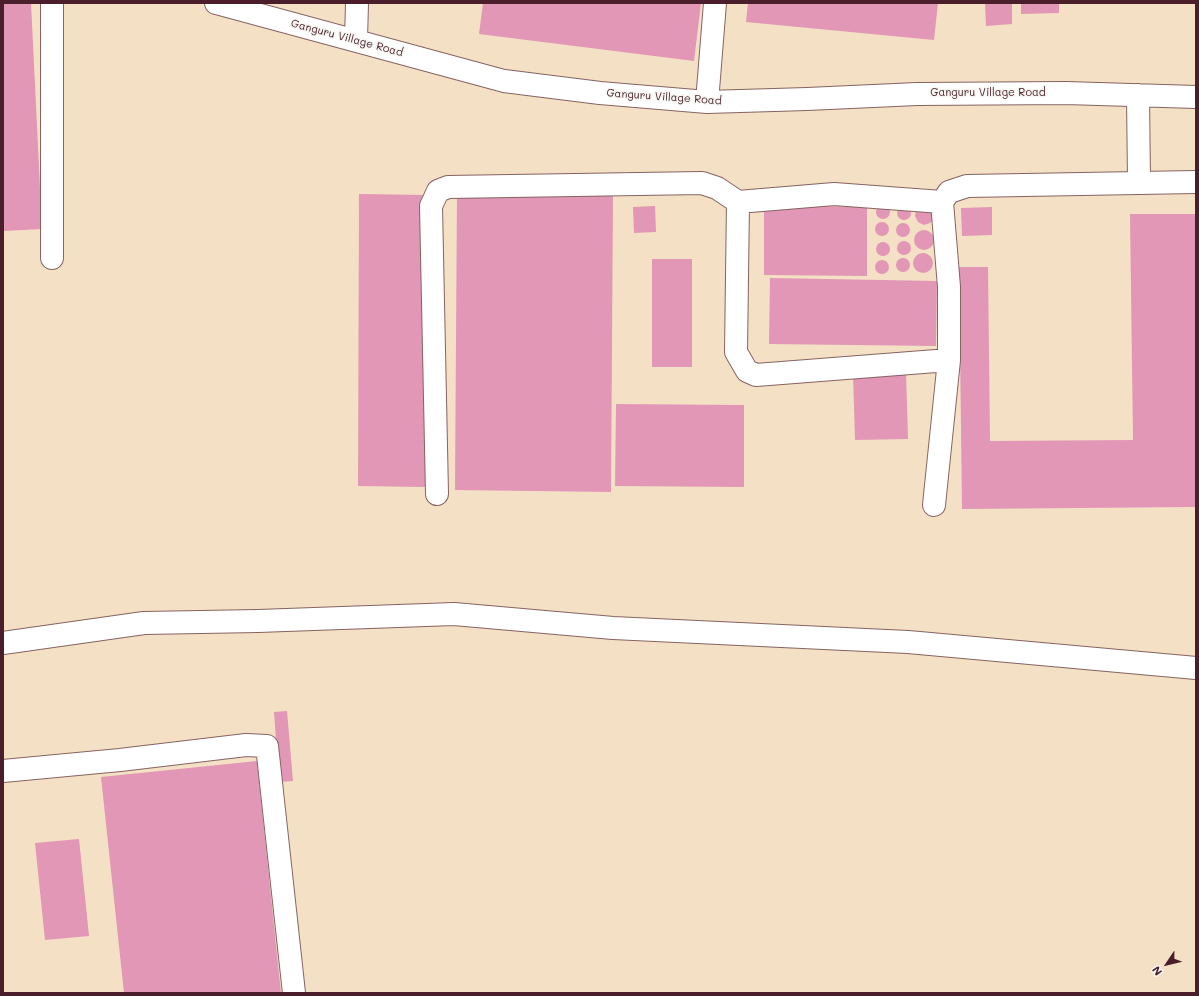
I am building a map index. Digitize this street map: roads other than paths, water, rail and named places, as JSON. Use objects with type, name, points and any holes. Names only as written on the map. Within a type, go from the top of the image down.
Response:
[{"type":"street","points":[[52,3],[52,258]]},
{"type":"street","name":"Ganguru Village Road","points":[[216,3],[504,81],[600,93],[707,102],[917,94],[1066,93],[1196,97]]},
{"type":"street","points":[[356,40],[357,3]]},
{"type":"street","points":[[707,102],[715,3]]},
{"type":"street","points":[[1138,95],[1139,182]]},
{"type":"street","points":[[934,505],[949,360],[949,287],[942,202],[949,192],[967,186],[1196,182]]},
{"type":"street","points":[[437,494],[431,206],[438,191],[448,187],[702,183],[717,188],[738,202],[834,194],[942,202]]},
{"type":"street","points":[[738,202],[736,352],[747,371],[756,375],[949,360]]},
{"type":"street","points":[[3,644],[144,623],[258,621],[454,614],[613,628],[908,642],[1196,668]]},
{"type":"street","points":[[3,771],[120,760],[246,745],[267,746],[294,993]]}]
